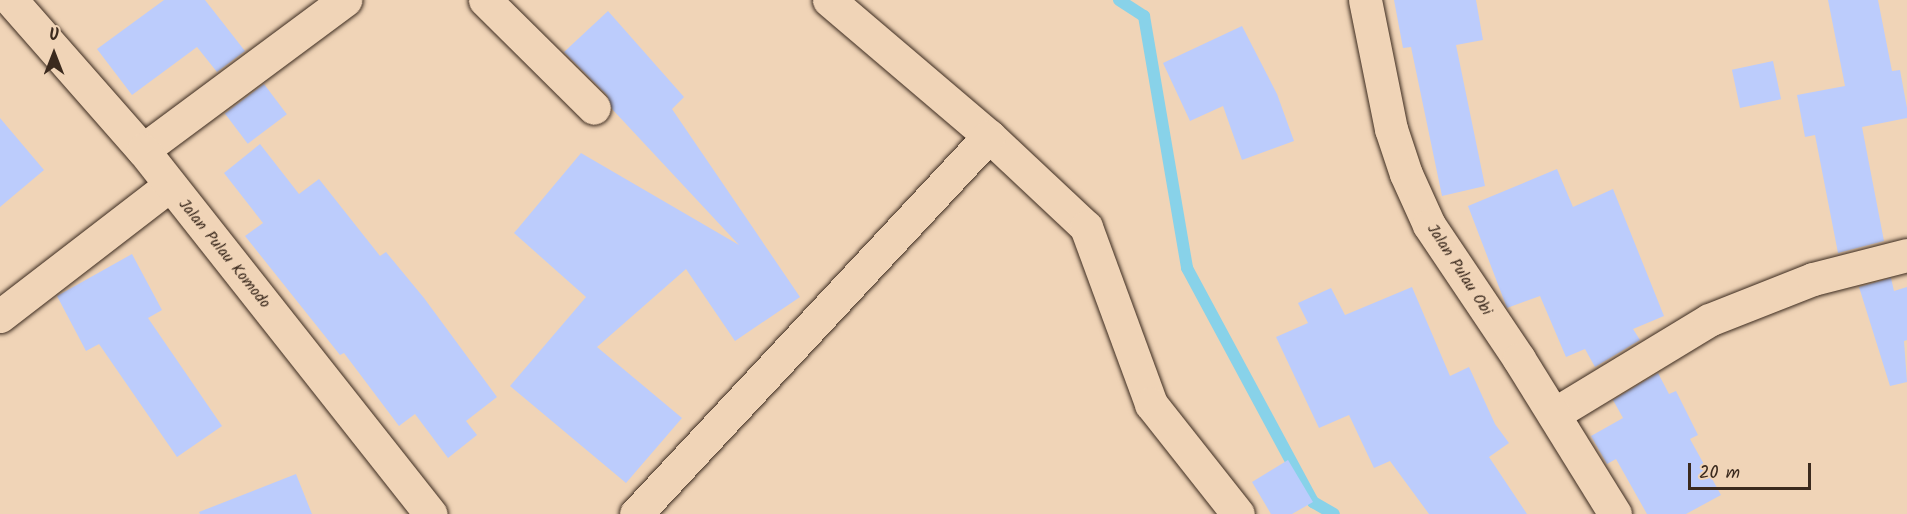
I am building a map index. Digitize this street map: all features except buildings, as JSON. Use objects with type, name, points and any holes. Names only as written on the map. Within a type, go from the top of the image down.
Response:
[{"type":"street","name":"Jalan Pulau Komodo","points":[[11,0],[143,150],[169,186],[430,514]]},
{"type":"street","points":[[143,150],[345,0]]},
{"type":"street","points":[[485,0],[594,108]]},
{"type":"street","points":[[829,0],[989,136],[1086,227],[1151,404],[1238,514]]},
{"type":"street","name":"Jalan Pulau Obi","points":[[1365,0],[1391,129],[1406,174],[1429,225],[1554,414],[1615,514]]},
{"type":"street","points":[[636,514],[989,136]]},
{"type":"street","points":[[0,316],[169,186]]},
{"type":"street","points":[[1554,414],[1709,320],[1812,279],[1907,255]]},
{"type":"waterway","points":[[1119,0],[1144,16],[1187,268],[1313,502],[1334,514]]}]
